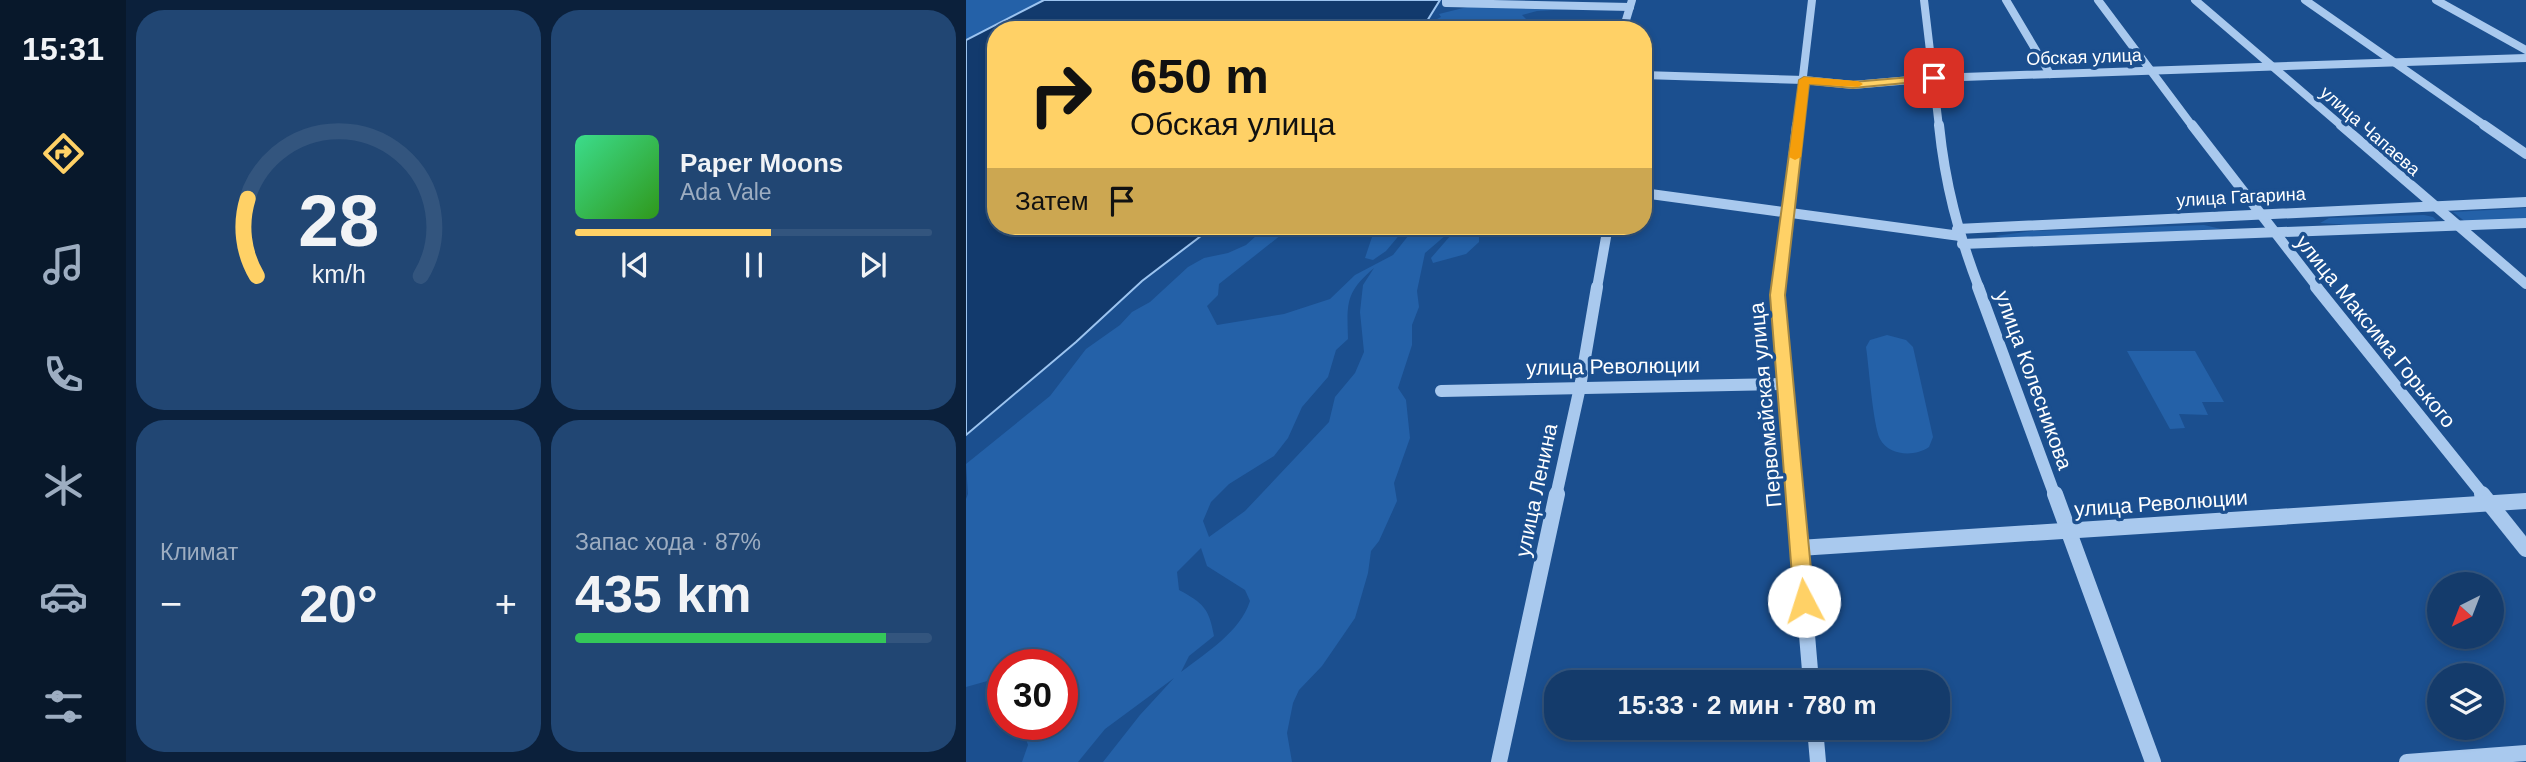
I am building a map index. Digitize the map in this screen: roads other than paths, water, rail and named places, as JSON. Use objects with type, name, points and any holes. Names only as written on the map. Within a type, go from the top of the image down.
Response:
[{"type":"street","points":[[1446,0],[1446,3],[1631,3],[1626,21]]},
{"type":"street","name":"Первомайская улица","points":[[1810,670],[1777,295],[1812,0]]},
{"type":"street","name":"улица Колесникова","points":[[1924,0],[1944,172],[1960,236],[2153,762]]},
{"type":"street","points":[[2006,0],[2050,74]]},
{"type":"street","name":"улица Максима Горького","points":[[2098,0],[2272,231],[2526,549]]},
{"type":"street","name":"улица Чапаева","points":[[2195,0],[2526,284]]},
{"type":"street","points":[[2305,0],[2526,154]]},
{"type":"street","points":[[2436,0],[2526,50]]},
{"type":"street","name":"Обская улица","points":[[1652,75],[1804,80],[1853,85],[1934,78],[2526,58]]},
{"type":"street","name":"улица Гагарина","points":[[1652,194],[1960,236],[2272,231],[2526,223]]},
{"type":"street","name":"улица Гагарина","points":[[1960,236],[2258,213],[2526,202]]},
{"type":"street","name":"улица Ленина","points":[[1499,762],[1580,387],[1606,235]]},
{"type":"street","name":"улица Революции","points":[[1441,391],[1785,384]]},
{"type":"street","name":"улица Революции","points":[[1799,548],[2526,501]]},
{"type":"street","points":[[1816,740],[1818,762]]},
{"type":"street","points":[[2407,762],[2526,753]]}]
